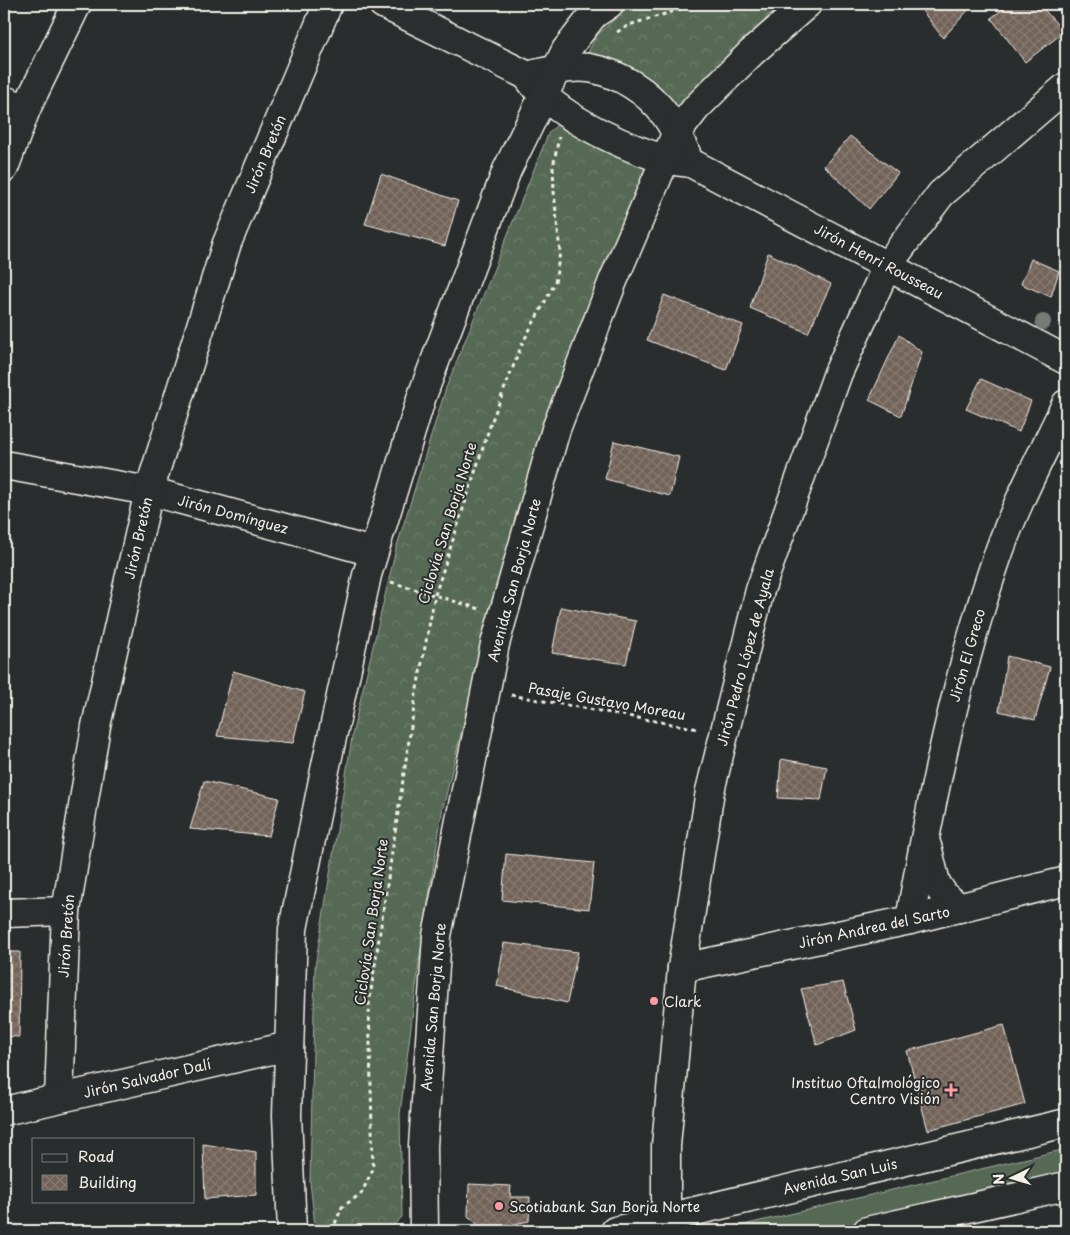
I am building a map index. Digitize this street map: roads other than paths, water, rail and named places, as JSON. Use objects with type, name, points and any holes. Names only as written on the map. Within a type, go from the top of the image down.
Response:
[{"type":"street","points":[[4,168],[15,104],[78,4]]},
{"type":"street","name":"Jirón Bretón","points":[[59,1098],[66,911],[96,726],[149,491],[227,243],[328,4]]},
{"type":"street","name":"Jirón Henri Rousseau","points":[[383,4],[535,85],[569,114],[604,135],[638,150],[679,161],[887,266],[1066,360]]},
{"type":"street","name":"Avenida San Borja Norte","points":[[424,1231],[422,1146],[437,936],[503,615],[556,429],[613,281],[679,161],[676,134],[696,108],[751,53],[807,4]]},
{"type":"street","points":[[306,1231],[291,1219],[287,1115],[293,929],[370,563],[422,396],[507,170],[535,85],[556,70],[570,44],[601,7]]},
{"type":"street","points":[[556,70],[588,68],[633,85],[652,99],[676,134]]},
{"type":"street","name":"Jirón Pedro López de Ayala","points":[[666,1224],[666,1146],[682,968],[710,790],[760,590],[838,373],[887,266],[941,194],[1066,87]]},
{"type":"street","name":"Jirón El Greco","points":[[910,920],[925,835],[953,706],[982,603],[1000,550],[1020,502],[1066,404]]},
{"type":"street","name":"Jirón Domínguez","points":[[4,464],[149,491],[370,563]]},
{"type":"street","points":[[925,835],[936,883],[944,895],[960,908]]},
{"type":"street","name":"Jirón Andrea del Sarto","points":[[682,968],[910,920],[1066,881]]},
{"type":"street","points":[[4,913],[66,911]]},
{"type":"street","name":"Jirón Salvador Dalí","points":[[4,1111],[289,1046]]},
{"type":"street","name":"Avenida San Luis","points":[[615,1231],[666,1224],[1066,1123]]},
{"type":"street","points":[[867,1231],[1066,1186]]},
{"type":"street","points":[[408,1231],[415,1221],[423,1195]]},
{"type":"place","name":"Clark","points":[[654,1001]]},
{"type":"place","name":"Instituo Oftalmológico Centro Visión","points":[[951,1090]]},
{"type":"place","name":"Scotiabank San Borja Norte","points":[[499,1206]]}]
